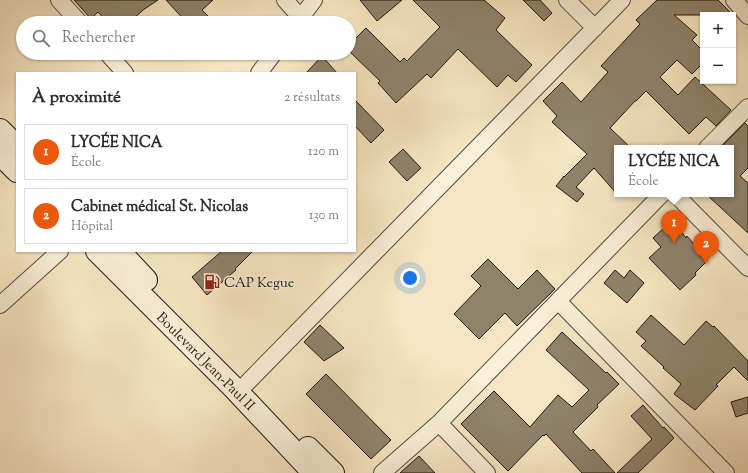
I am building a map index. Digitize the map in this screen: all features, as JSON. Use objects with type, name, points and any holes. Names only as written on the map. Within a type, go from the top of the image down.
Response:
[{"type":"main road","points":[[0,130],[16,146]]},
{"type":"main road","points":[[0,154],[16,170]]},
{"type":"main road","name":"Boulevard Jean-Paul II","points":[[98,252],[233,387],[314,473]]},
{"type":"main road","name":"Boulevard Jean-Paul II","points":[[122,252],[245,385],[333,473]]},
{"type":"street","points":[[59,0],[74,16]]},
{"type":"street","points":[[285,0],[296,16]]},
{"type":"street","points":[[302,16],[314,0]]},
{"type":"street","points":[[567,0],[595,28]]},
{"type":"street","points":[[245,385],[622,0]]},
{"type":"street","points":[[734,0],[748,16]]},
{"type":"street","points":[[113,60],[124,72]]},
{"type":"street","points":[[260,72],[269,60]]},
{"type":"street","points":[[710,145],[748,107]]},
{"type":"street","points":[[382,473],[439,423],[659,197]]},
{"type":"street","points":[[678,197],[748,268]]},
{"type":"street","points":[[0,305],[59,252]]},
{"type":"street","points":[[558,301],[726,473]]},
{"type":"street","points":[[439,423],[487,473]]},
{"type":"building","points":[[74,0],[158,0],[137,16],[102,16],[98,12],[94,16],[88,16]]},
{"type":"building","points":[[166,0],[213,0],[202,10],[208,16],[181,16]]},
{"type":"building","points":[[360,0],[402,0],[377,21]]},
{"type":"building","points":[[413,0],[484,0],[505,18],[496,30],[532,65],[516,82],[508,75],[497,87],[458,49],[431,78],[427,74],[396,103],[378,83],[380,81],[356,58],[356,38],[366,28],[400,62],[404,58],[407,61],[440,27]]},
{"type":"building","points":[[523,0],[540,0],[552,13],[544,21]]},
{"type":"building","points":[[657,0],[718,0],[730,12],[700,12],[700,15],[674,15],[697,35],[692,40],[700,48],[700,66],[692,74],[677,60],[660,77],[678,95],[695,77],[700,82],[700,84],[703,84],[731,110],[716,126],[706,117],[689,134],[646,91],[610,128],[628,145],[614,145],[614,191],[594,168],[576,187],[584,194],[577,202],[556,186],[564,176],[587,154],[552,122],[557,116],[543,101],[562,82],[581,102],[608,72],[601,66],[640,24],[636,20]]},
{"type":"building","points":[[318,60],[326,60],[336,72],[307,72]]},
{"type":"building","points":[[356,101],[384,130],[371,143],[356,127]]},
{"type":"building","points":[[745,123],[748,126],[748,168],[740,176],[748,183],[748,233],[709,197],[734,197],[734,145],[723,145]]},
{"type":"building","points":[[403,149],[421,168],[407,181],[389,162]]},
{"type":"building","points":[[666,226],[674,235],[680,230],[708,260],[695,273],[696,275],[680,290],[649,258],[661,247],[653,238]]},
{"type":"building","points":[[221,252],[252,252],[235,269],[236,270],[207,295],[192,277]]},
{"type":"building","points":[[488,259],[518,289],[537,270],[555,289],[517,326],[505,313],[479,339],[454,314],[481,286],[471,276]]},
{"type":"building","points":[[615,270],[624,278],[630,270],[644,283],[627,303],[604,283]]},
{"type":"building","points":[[651,315],[684,345],[706,321],[713,327],[714,326],[748,361],[748,381],[734,367],[716,385],[718,386],[695,410],[674,394],[681,384],[641,346],[646,341],[636,332]]},
{"type":"building","points":[[320,325],[344,348],[324,361],[304,342]]},
{"type":"building","points":[[562,332],[619,384],[597,405],[598,407],[573,432],[591,451],[593,449],[615,473],[582,473],[546,434],[544,436],[543,435],[508,471],[461,424],[494,391],[530,427],[558,395],[572,407],[589,390],[546,350]]},
{"type":"building","points":[[326,374],[391,440],[371,459],[306,394]]},
{"type":"building","points":[[748,397],[748,413],[736,417],[731,402]]},
{"type":"building","points":[[643,405],[674,438],[638,473],[617,473],[652,439],[631,416]]},
{"type":"building","points":[[419,456],[435,473],[400,473]]},
{"type":"place","name":"LYCÉE NICA","points":[[674,243]]},
{"type":"place","name":"Cabinet médical St. Nicolas","points":[[706,264]]},
{"type":"place","name":"CAP Kegue","points":[[212,282]]}]
